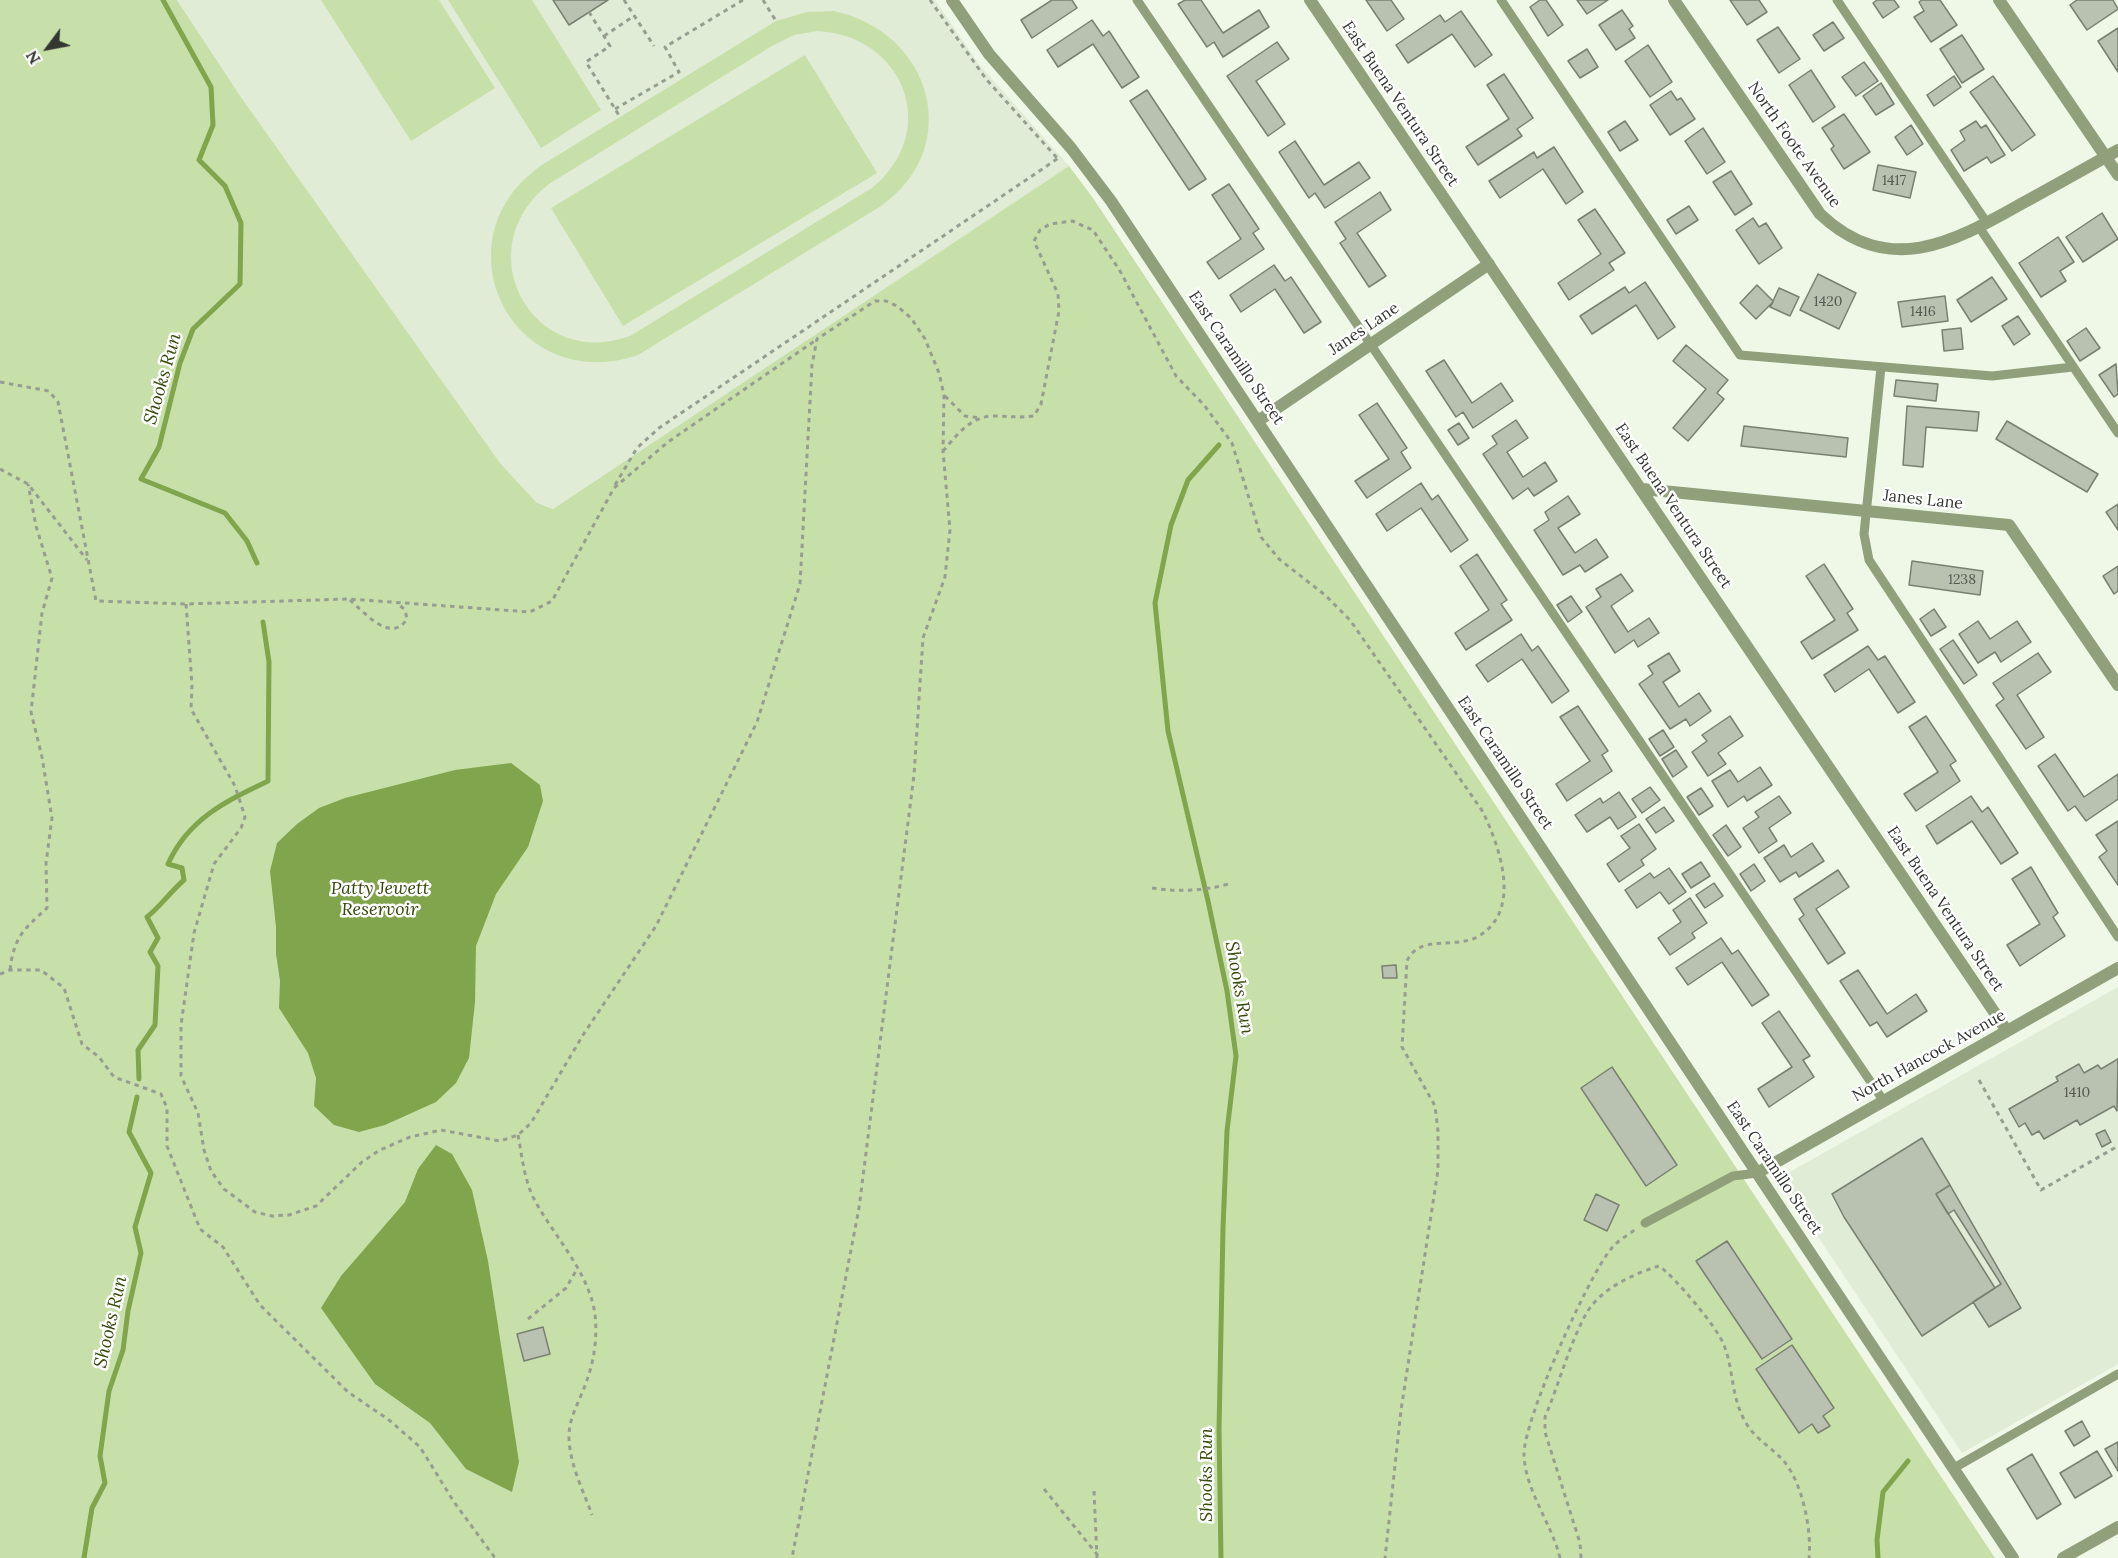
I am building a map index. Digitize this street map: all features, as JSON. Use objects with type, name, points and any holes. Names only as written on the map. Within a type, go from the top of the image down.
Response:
[{"type":"street","name":"East Caramillo Street","points":[[952,0],[1004,74],[1071,148],[1111,201],[2013,1558]]},
{"type":"street","name":"East Buena Ventura Street","points":[[1310,0],[2007,1031]]},
{"type":"street","name":"North Foote Avenue","points":[[1674,0],[1810,200],[1834,227],[1860,242],[1890,249],[1918,249],[1946,243],[2118,150]]},
{"type":"street","points":[[1999,0],[2118,175]]},
{"type":"street","name":"Janes Lane","points":[[1258,421],[1489,264]]},
{"type":"street","name":"Janes Lane","points":[[1642,489],[2009,525],[2118,685]]},
{"type":"street","name":"North Hancock Avenue","points":[[1757,1173],[2118,968]]},
{"type":"street","points":[[2063,1558],[2118,1527]]},
{"type":"lane","points":[[1137,0],[1883,1100]]},
{"type":"lane","points":[[1502,0],[1740,355],[1992,376],[2073,367]]},
{"type":"lane","points":[[1837,0],[2073,367],[2118,433]]},
{"type":"lane","points":[[1881,367],[1866,510],[1865,544],[1869,560],[1878,578],[2118,937]]},
{"type":"lane","points":[[1645,1223],[1733,1176],[1757,1173]]},
{"type":"lane","points":[[1954,1468],[2118,1374]]},
{"type":"path","points":[[624,0],[654,46]]},
{"type":"path","points":[[615,109],[679,72],[665,47],[743,0]]},
{"type":"path","points":[[763,0],[776,21]]},
{"type":"path","points":[[589,12],[610,46],[585,62],[620,117]]},
{"type":"path","points":[[604,36],[634,16]]},
{"type":"path","points":[[0,382],[49,391],[58,402],[96,601],[186,603],[349,599],[530,612],[552,601],[637,448],[659,428],[1071,148]]},
{"type":"path","points":[[943,451],[962,428],[984,418],[990,416],[1016,419],[1034,416],[1041,404],[1059,311],[1059,294],[1034,241],[1040,230],[1050,224],[1072,221],[1093,230],[1120,271],[1176,376],[1204,405],[1232,443],[1261,537],[1279,559],[1325,595],[1350,620],[1477,802],[1491,829],[1504,881],[1504,901],[1498,916],[1476,937],[1420,946],[1410,953],[1407,961],[1402,1047],[1435,1106],[1438,1131],[1438,1170],[1401,1410],[1385,1558]]},
{"type":"path","points":[[614,488],[669,442],[875,301],[897,306],[916,325],[939,373],[944,395],[943,451],[950,530],[945,577],[923,638],[914,775],[858,1208],[792,1558]]},
{"type":"path","points":[[186,603],[192,685],[191,709],[235,786],[245,817],[241,828],[214,864],[194,933],[179,1059],[181,1076],[198,1113],[211,1171],[224,1189],[255,1212],[272,1216],[289,1215],[316,1206],[362,1162],[380,1150],[410,1137],[441,1130],[500,1141],[518,1135],[531,1123],[583,1035],[656,926],[757,722],[800,584],[812,365],[817,339]]},
{"type":"path","points":[[944,395],[965,416],[984,418]]},
{"type":"path","points":[[0,469],[28,484],[88,561]]},
{"type":"path","points":[[10,970],[12,948],[20,933],[47,908],[46,863],[52,818],[42,757],[31,712],[42,613],[52,578],[36,526],[28,484]]},
{"type":"path","points":[[349,599],[383,627],[394,630],[402,626],[407,619],[405,610],[396,602]]},
{"type":"path","points":[[1152,888],[1174,891],[1206,890],[1228,884]]},
{"type":"path","points":[[0,974],[10,970],[41,970],[64,988],[82,1044],[99,1057],[114,1077],[161,1094],[167,1108],[166,1146],[200,1229],[223,1247],[261,1305],[284,1329],[348,1392],[389,1420],[420,1448],[454,1502],[495,1558]]},
{"type":"path","points":[[1979,1080],[2041,1190],[2118,1146]]},
{"type":"path","points":[[518,1135],[523,1167],[532,1195],[577,1269],[593,1304],[596,1345],[587,1380],[575,1406],[569,1436],[574,1463],[592,1515]]},
{"type":"path","points":[[1560,1558],[1526,1471],[1524,1453],[1530,1425],[1570,1323],[1598,1269],[1612,1247],[1645,1223]]},
{"type":"path","points":[[1581,1558],[1580,1543],[1545,1432],[1545,1417],[1587,1312],[1605,1293],[1635,1274],[1659,1266],[1672,1275],[1723,1342],[1732,1388],[1746,1423],[1783,1460],[1791,1472],[1809,1520],[1809,1558]]},
{"type":"path","points":[[528,1319],[566,1288],[577,1269]]},
{"type":"path","points":[[1044,1489],[1098,1558]]},
{"type":"path","points":[[1094,1491],[1096,1553]]},
{"type":"shaded area","points":[[0,0],[177,0],[241,97],[500,463],[537,503],[553,509],[1069,166],[1093,198],[1995,1558],[0,1558]]},
{"type":"shaded area","points":[[177,0],[935,0],[978,63],[1069,166],[553,509],[537,503],[500,463],[241,97]]},
{"type":"shaded area","points":[[321,0],[439,0],[495,88],[411,141]]},
{"type":"shaded area","points":[[448,0],[532,0],[601,110],[541,148]]},
{"type":"shaded area","points":[[834,11],[868,23],[894,42],[914,66],[926,94],[929,124],[923,154],[907,182],[881,206],[638,355],[593,362],[554,353],[523,332],[502,302],[492,267],[494,230],[512,194],[545,163],[776,21],[807,12]],"holes":[[[817,31],[847,37],[872,49],[891,67],[903,90],[908,114],[905,140],[893,165],[872,188],[630,336],[595,342],[564,336],[539,321],[521,298],[512,270],[513,240],[525,210],[549,184],[772,46],[794,35]]]},
{"type":"shaded area","points":[[805,55],[877,173],[623,326],[551,208]]},
{"type":"shaded area","points":[[2118,987],[2118,1364],[1962,1453],[1779,1178]]},
{"type":"water","name":"Patty Jewett Reservoir","points":[[511,763],[540,785],[543,801],[528,847],[496,894],[476,946],[475,1002],[469,1058],[456,1083],[436,1102],[385,1125],[359,1132],[334,1125],[314,1106],[316,1078],[308,1053],[279,1008],[280,981],[270,871],[277,843],[319,808],[345,798],[455,770]]},
{"type":"water","points":[[436,1145],[452,1154],[472,1190],[488,1261],[519,1462],[512,1492],[466,1469],[430,1423],[375,1384],[321,1308],[341,1276],[405,1202],[418,1169]]},
{"type":"building","points":[[553,0],[608,0],[569,25]]},
{"type":"building","points":[[1052,0],[1072,0],[1077,8],[1032,38],[1021,20]]},
{"type":"building","points":[[1185,0],[1201,0],[1223,33],[1259,10],[1269,27],[1223,57],[1214,42],[1207,47],[1178,4]]},
{"type":"building","points":[[1366,0],[1391,0],[1404,19],[1387,31]]},
{"type":"building","points":[[1540,0],[1546,0],[1563,25],[1548,36],[1530,7]]},
{"type":"building","points":[[1577,0],[1608,0],[1587,14]]},
{"type":"building","points":[[1730,0],[1759,0],[1767,12],[1747,25]]},
{"type":"building","points":[[1877,0],[1894,0],[1899,7],[1883,18],[1873,3]]},
{"type":"building","points":[[1940,0],[1957,25],[1931,42],[1914,17],[1924,11],[1919,2]]},
{"type":"building","points":[[2077,0],[2113,0],[2118,9],[2087,30],[2070,5]]},
{"type":"building","points":[[1622,10],[1633,26],[1629,29],[1635,38],[1616,50],[1599,25]]},
{"type":"building","points":[[1461,11],[1492,55],[1475,67],[1452,34],[1408,63],[1396,45],[1440,15],[1445,22]]},
{"type":"building","points":[[1092,20],[1103,36],[1109,31],[1139,77],[1122,88],[1093,44],[1058,67],[1047,50]]},
{"type":"building","points":[[1833,22],[1844,38],[1824,51],[1813,35]]},
{"type":"building","points":[[1778,27],[1800,59],[1779,73],[1757,40]]},
{"type":"building","points":[[2118,28],[2118,72],[2098,41]]},
{"type":"building","points":[[1962,35],[1984,69],[1962,83],[1940,49]]},
{"type":"building","points":[[1277,42],[1289,59],[1256,81],[1285,124],[1268,136],[1227,76]]},
{"type":"building","points":[[1648,45],[1672,82],[1650,97],[1625,61]]},
{"type":"building","points":[[1587,49],[1598,67],[1580,78],[1568,61]]},
{"type":"building","points":[[1864,62],[1878,81],[1856,96],[1842,77]]},
{"type":"building","points":[[1811,70],[1835,107],[1813,122],[1789,85]]},
{"type":"building","points":[[1504,74],[1533,118],[1517,129],[1522,136],[1478,165],[1466,147],[1509,119],[1487,85]]},
{"type":"building","points":[[1954,76],[1961,87],[1934,106],[1927,95]]},
{"type":"building","points":[[1993,76],[2035,135],[2012,151],[1970,92]]},
{"type":"building","points":[[1881,83],[1894,104],[1876,115],[1863,96]]},
{"type":"building","points":[[1147,90],[1206,179],[1189,190],[1130,101]]},
{"type":"building","points":[[1671,91],[1677,100],[1681,98],[1695,119],[1670,135],[1650,105]]},
{"type":"building","points":[[1844,114],[1870,152],[1844,169],[1831,149],[1834,146],[1822,128]]},
{"type":"building","points":[[1625,121],[1638,140],[1620,151],[1608,132]]},
{"type":"building","points":[[1976,121],[1981,128],[1986,125],[2005,155],[1991,163],[1987,157],[1964,171],[1951,150],[1965,140],[1960,131]]},
{"type":"building","points":[[1911,125],[1923,144],[1907,155],[1895,137]]},
{"type":"building","points":[[1703,128],[1725,162],[1707,174],[1685,141]]},
{"type":"building","points":[[1295,141],[1324,185],[1359,162],[1370,178],[1325,208],[1315,193],[1309,198],[1279,152]]},
{"type":"building","points":[[1554,147],[1583,192],[1566,204],[1543,169],[1500,198],[1489,181],[1534,152],[1537,158]]},
{"type":"building","points":[[1878,165],[1916,172],[1910,198],[1873,190]]},
{"type":"building","points":[[1731,171],[1752,204],[1735,215],[1713,182]]},
{"type":"building","points":[[1229,184],[1259,229],[1253,233],[1264,249],[1219,279],[1207,262],[1241,239],[1212,195]]},
{"type":"building","points":[[1380,192],[1391,210],[1357,233],[1386,276],[1369,287],[1340,243],[1346,239],[1335,222]]},
{"type":"building","points":[[1689,206],[1698,220],[1676,234],[1667,220]]},
{"type":"building","points":[[1595,209],[1625,253],[1609,263],[1614,270],[1569,300],[1558,283],[1601,254],[1578,220]]},
{"type":"building","points":[[2102,213],[2118,239],[2083,262],[2066,237]]},
{"type":"building","points":[[1753,218],[1759,227],[1766,223],[1782,248],[1759,264],[1736,230]]},
{"type":"building","points":[[2058,237],[2074,262],[2060,271],[2066,281],[2041,297],[2019,263]]},
{"type":"building","points":[[1274,265],[1285,281],[1291,277],[1321,322],[1304,333],[1275,289],[1241,312],[1230,295]]},
{"type":"building","points":[[1818,274],[1856,293],[1839,329],[1800,310]]},
{"type":"building","points":[[1992,277],[2007,299],[1971,322],[1957,300]]},
{"type":"building","points":[[1645,282],[1675,327],[1658,339],[1636,305],[1592,334],[1580,316],[1625,287],[1629,293]]},
{"type":"building","points":[[1757,285],[1773,301],[1779,288],[1799,297],[1790,316],[1770,307],[1773,302],[1756,319],[1740,303]]},
{"type":"building","points":[[1945,296],[1948,321],[1902,327],[1898,302]]},
{"type":"building","points":[[2018,316],[2030,334],[2014,345],[2002,326]]},
{"type":"building","points":[[1961,328],[1963,349],[1944,351],[1942,330]]},
{"type":"building","points":[[2086,328],[2100,348],[2080,361],[2067,341]]},
{"type":"building","points":[[1686,345],[1728,380],[1717,393],[1724,399],[1688,441],[1673,428],[1706,389],[1673,361]]},
{"type":"building","points":[[1444,360],[1472,403],[1501,383],[1513,401],[1473,428],[1463,412],[1456,417],[1426,371]]},
{"type":"building","points":[[2116,364],[2118,394],[2114,397],[2099,375]]},
{"type":"building","points":[[1896,380],[1938,384],[1936,401],[1894,396]]},
{"type":"building","points":[[1377,403],[1407,448],[1401,452],[1411,468],[1367,498],[1355,481],[1389,459],[1359,415]]},
{"type":"building","points":[[1907,406],[1979,412],[1977,431],[1926,427],[1923,467],[1903,465]]},
{"type":"building","points":[[1516,420],[1528,438],[1507,452],[1523,477],[1545,462],[1557,481],[1534,496],[1528,488],[1513,499],[1483,454],[1497,444],[1492,436]]},
{"type":"building","points":[[2007,421],[2098,474],[2087,492],[1996,439]]},
{"type":"building","points":[[1459,423],[1469,438],[1458,445],[1448,430]]},
{"type":"building","points":[[1744,426],[1848,438],[1846,457],[1741,446]]},
{"type":"building","points":[[1421,483],[1432,500],[1438,495],[1468,540],[1451,552],[1421,508],[1387,531],[1376,514]]},
{"type":"building","points":[[1568,496],[1580,514],[1558,528],[1575,553],[1596,539],[1608,557],[1585,572],[1580,565],[1563,575],[1534,530],[1549,520],[1545,512]]},
{"type":"building","points":[[2118,504],[2118,530],[2106,512]]},
{"type":"building","points":[[1477,554],[1507,600],[1501,604],[1512,620],[1466,650],[1455,633],[1489,610],[1460,566]]},
{"type":"building","points":[[1912,561],[1983,571],[1980,595],[1909,585]]},
{"type":"building","points":[[1824,564],[1853,609],[1847,613],[1858,630],[1812,659],[1801,642],[1835,620],[1806,576]]},
{"type":"building","points":[[2118,566],[2118,591],[2114,594],[2103,576]]},
{"type":"building","points":[[1621,574],[1633,591],[1611,606],[1628,632],[1649,618],[1659,633],[1638,647],[1634,640],[1615,653],[1586,607],[1601,597],[1596,589]]},
{"type":"building","points":[[1571,596],[1582,612],[1568,622],[1557,605]]},
{"type":"building","points":[[1934,609],[1946,627],[1931,636],[1920,619]]},
{"type":"building","points":[[1978,621],[1990,639],[2017,621],[2031,642],[2001,662],[1995,652],[1978,663],[1959,634]]},
{"type":"building","points":[[1521,634],[1532,651],[1538,646],[1569,691],[1552,703],[1522,659],[1488,682],[1476,665]]},
{"type":"building","points":[[1953,640],[1977,675],[1964,684],[1940,649]]},
{"type":"building","points":[[1868,646],[1878,660],[1885,656],[1915,702],[1898,713],[1869,669],[1835,692],[1824,675]]},
{"type":"building","points":[[1669,653],[1680,671],[1663,682],[1679,707],[1699,693],[1711,711],[1690,726],[1686,719],[1670,729],[1639,684],[1653,674],[1648,666]]},
{"type":"building","points":[[2038,653],[2051,672],[2017,695],[2044,737],[2026,749],[1996,705],[2004,699],[1993,683]]},
{"type":"building","points":[[1578,706],[1608,751],[1602,755],[1612,771],[1567,801],[1556,784],[1590,761],[1560,717]]},
{"type":"building","points":[[1730,716],[1743,736],[1718,753],[1726,764],[1708,776],[1692,752],[1707,741],[1702,735]]},
{"type":"building","points":[[1926,716],[1956,761],[1950,765],[1960,781],[1916,811],[1904,794],[1938,772],[1909,727]]},
{"type":"building","points":[[1663,730],[1674,747],[1660,756],[1649,739]]},
{"type":"building","points":[[1676,750],[1687,767],[1673,777],[1662,759]]},
{"type":"building","points":[[2055,754],[2084,797],[2118,774],[2118,799],[2086,821],[2075,806],[2068,811],[2038,766]]},
{"type":"building","points":[[1760,767],[1772,785],[1747,801],[1744,796],[1728,807],[1712,781],[1730,770],[1738,782]]},
{"type":"building","points":[[1650,787],[1660,800],[1642,813],[1632,799]]},
{"type":"building","points":[[1701,788],[1713,806],[1699,815],[1687,797]]},
{"type":"building","points":[[1619,792],[1636,817],[1618,829],[1610,817],[1587,832],[1575,815],[1600,798],[1603,803]]},
{"type":"building","points":[[1779,796],[1791,813],[1769,828],[1777,841],[1759,853],[1743,828],[1759,817],[1755,812]]},
{"type":"building","points":[[1971,796],[1982,812],[1988,807],[2018,853],[2001,864],[1972,821],[1937,844],[1926,826]]},
{"type":"building","points":[[1664,807],[1674,821],[1656,833],[1646,819]]},
{"type":"building","points":[[2118,821],[2118,885],[2099,857],[2107,851],[2096,835]]},
{"type":"building","points":[[1639,824],[1656,849],[1641,860],[1644,865],[1619,882],[1607,864],[1630,848],[1621,836]]},
{"type":"building","points":[[1726,825],[1741,847],[1728,856],[1713,835]]},
{"type":"building","points":[[1812,843],[1824,861],[1799,877],[1796,872],[1780,882],[1764,858],[1784,845],[1791,857]]},
{"type":"building","points":[[1701,862],[1710,876],[1691,888],[1682,874]]},
{"type":"building","points":[[1754,864],[1765,881],[1751,891],[1740,874]]},
{"type":"building","points":[[2031,867],[2058,913],[2053,917],[2065,936],[2020,966],[2007,945],[2040,924],[2012,879]]},
{"type":"building","points":[[1669,868],[1686,892],[1669,904],[1660,892],[1637,908],[1625,890],[1650,873],[1654,878]]},
{"type":"building","points":[[1838,870],[1849,887],[1816,909],[1845,953],[1828,964],[1799,919],[1804,915],[1794,899]]},
{"type":"building","points":[[1714,883],[1723,896],[1705,908],[1696,895]]},
{"type":"building","points":[[1690,898],[1707,923],[1692,933],[1695,938],[1670,955],[1658,938],[1681,922],[1673,910]]},
{"type":"building","points":[[1721,938],[1732,954],[1738,950],[1769,995],[1752,1006],[1722,962],[1688,985],[1676,968]]},
{"type":"building","points":[[1396,965],[1397,978],[1383,978],[1382,966]]},
{"type":"building","points":[[1858,970],[1887,1014],[1916,994],[1927,1011],[1887,1037],[1877,1022],[1870,1026],[1840,981]]},
{"type":"building","points":[[1779,1011],[1810,1056],[1803,1060],[1814,1077],[1769,1107],[1758,1089],[1792,1067],[1762,1023]]},
{"type":"building","points":[[2118,1059],[2117,1111],[2114,1106],[2080,1125],[2077,1120],[2044,1139],[2039,1131],[2032,1135],[2025,1123],[2019,1127],[2009,1109],[2058,1081],[2056,1077],[2079,1064],[2084,1073],[2098,1065],[2101,1069]]},
{"type":"building","points":[[1612,1067],[1677,1165],[1646,1186],[1581,1088]]},
{"type":"building","points":[[2105,1130],[2111,1142],[2102,1147],[2096,1134]]},
{"type":"building","points":[[1922,1138],[1950,1185],[1936,1194],[1995,1288],[1922,1336],[1844,1217],[1832,1194]]},
{"type":"building","points":[[1950,1185],[2021,1308],[1989,1327],[1973,1302],[2001,1284],[1954,1210],[1948,1214],[1936,1194]]},
{"type":"building","points":[[1596,1194],[1619,1205],[1607,1231],[1584,1220]]},
{"type":"building","points":[[1727,1241],[1792,1339],[1762,1359],[1696,1261]]},
{"type":"building","points":[[543,1327],[550,1354],[524,1361],[517,1334]]},
{"type":"building","points":[[1792,1345],[1834,1408],[1823,1416],[1830,1426],[1818,1433],[1812,1424],[1799,1433],[1756,1369]]},
{"type":"building","points":[[2082,1421],[2090,1436],[2074,1446],[2065,1431]]},
{"type":"building","points":[[2118,1442],[2118,1471],[2105,1449]]},
{"type":"building","points":[[2097,1451],[2112,1476],[2075,1498],[2060,1473]]},
{"type":"building","points":[[2032,1454],[2061,1504],[2037,1519],[2007,1469]]},
{"type":"waterway","name":"Shooks Run","points":[[163,0],[211,87],[213,125],[199,160],[225,186],[241,223],[240,284],[193,329],[180,363],[159,447],[141,479],[225,513],[247,541],[257,563]]},
{"type":"waterway","name":"Shooks Run","points":[[1219,445],[1188,480],[1171,525],[1155,603],[1168,731],[1227,991],[1236,1056],[1227,1131],[1223,1228],[1219,1430],[1221,1558]]},
{"type":"waterway","name":"Shooks Run","points":[[139,1079],[138,1050],[155,1025],[158,966],[150,952],[158,938],[147,917],[184,880],[182,868],[168,864],[176,848],[197,823],[223,804],[268,781],[269,662],[263,622]]},
{"type":"waterway","name":"Shooks Run","points":[[84,1558],[92,1508],[105,1483],[100,1456],[109,1391],[123,1350],[128,1311],[141,1253],[135,1227],[151,1173],[129,1132],[137,1097]]},
{"type":"waterway","name":"Shooks Run","points":[[1878,1558],[1877,1540],[1883,1492],[1908,1461]]}]
